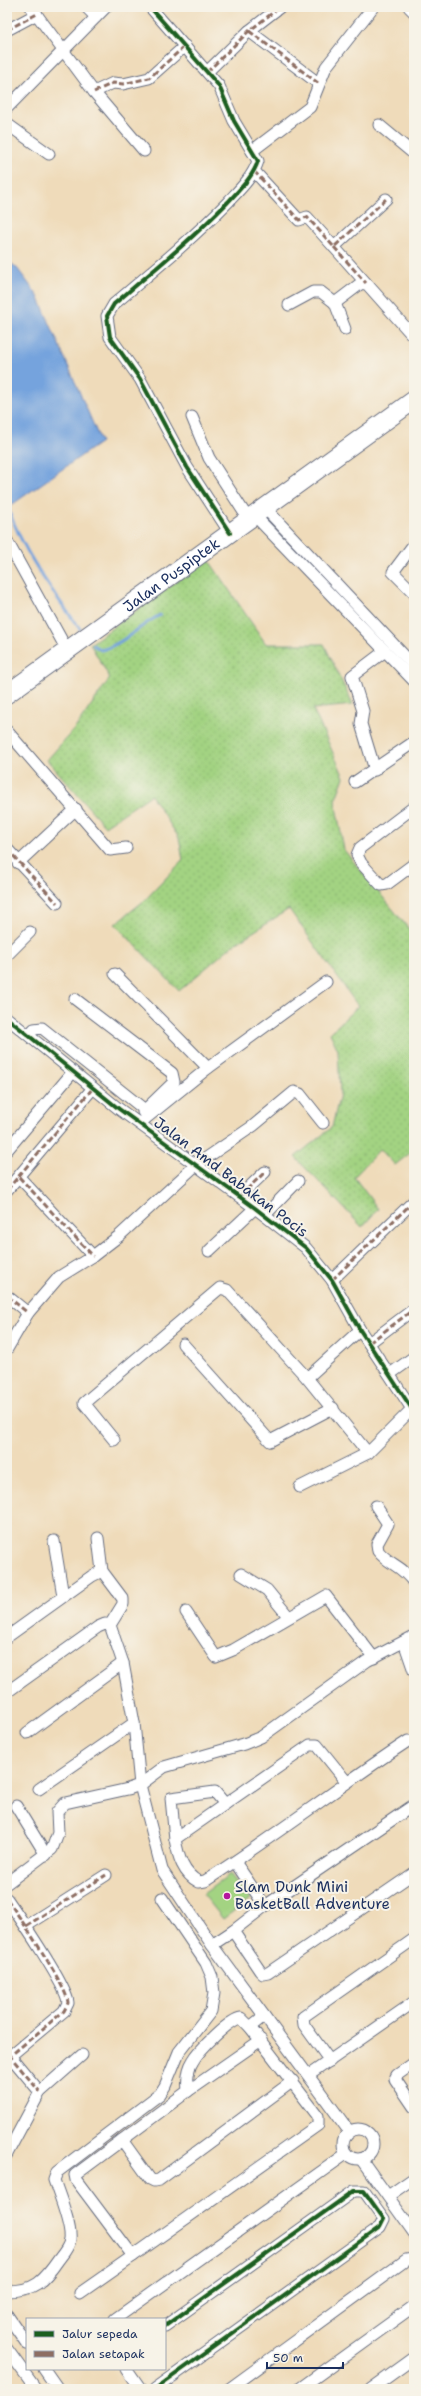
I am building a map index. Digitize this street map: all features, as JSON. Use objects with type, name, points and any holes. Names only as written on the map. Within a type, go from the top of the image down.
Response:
[{"type":"main road","name":"Jalan Puspiptek","points":[[7,694],[257,515],[414,400]]},
{"type":"street","points":[[86,7],[96,17]]},
{"type":"street","points":[[7,108],[106,7]]},
{"type":"street","points":[[150,7],[219,86],[234,121],[258,161],[254,171],[231,198],[188,242],[114,304],[107,316],[110,338],[140,379],[187,467],[230,533]]},
{"type":"street","points":[[207,72],[249,31],[280,7]]},
{"type":"street","points":[[252,151],[306,112],[313,102],[318,83],[328,63],[373,7]]},
{"type":"street","points":[[409,7],[414,12]]},
{"type":"street","points":[[7,30],[34,11],[94,92],[144,151]]},
{"type":"street","points":[[249,31],[318,83]]},
{"type":"street","points":[[94,92],[113,84],[123,84],[149,78],[185,46]]},
{"type":"street","points":[[7,124],[49,154]]},
{"type":"street","points":[[379,125],[414,154]]},
{"type":"street","points":[[254,171],[299,220],[307,217],[414,337]]},
{"type":"street","points":[[334,247],[386,199]]},
{"type":"street","points":[[335,303],[360,284],[366,283]]},
{"type":"street","points":[[289,305],[313,292],[321,292],[335,303],[344,329]]},
{"type":"street","points":[[192,417],[209,458],[257,515],[342,607],[414,681]]},
{"type":"street","points":[[257,515],[350,598],[414,666]]},
{"type":"street","points":[[7,541],[67,650]]},
{"type":"street","points":[[414,544],[393,572],[414,593]]},
{"type":"street","points":[[342,607],[350,598]]},
{"type":"street","points":[[375,770],[361,724],[363,711],[352,676],[385,651]]},
{"type":"street","points":[[7,731],[110,850],[126,848]]},
{"type":"street","points":[[356,782],[414,742]]},
{"type":"street","points":[[414,807],[360,848],[357,855],[361,863],[381,885],[387,884],[414,864]]},
{"type":"street","points":[[18,862],[76,810]]},
{"type":"street","points":[[7,849],[57,903]]},
{"type":"street","points":[[7,955],[30,932]]},
{"type":"street","points":[[115,974],[208,1068]]},
{"type":"street","points":[[138,1122],[208,1068],[326,982]]},
{"type":"street","points":[[76,999],[172,1073],[174,1082],[146,1110],[138,1122]]},
{"type":"street","name":"Jalan Amd Babakan Pocis","points":[[7,1018],[93,1088],[240,1196],[306,1248],[332,1280],[360,1330],[413,1410]]},
{"type":"street","points":[[29,1035],[34,1029],[42,1028],[146,1110]]},
{"type":"street","points":[[7,1150],[73,1072]]},
{"type":"street","points":[[7,1190],[19,1178],[93,1088]]},
{"type":"street","points":[[7,1349],[28,1313],[59,1277],[93,1256],[136,1222],[196,1165],[253,1126],[294,1092],[300,1094],[323,1123]]},
{"type":"street","points":[[240,1196],[265,1172]]},
{"type":"street","points":[[19,1178],[93,1256]]},
{"type":"street","points":[[264,1215],[298,1181]]},
{"type":"street","points":[[332,1280],[414,1201]]},
{"type":"street","points":[[209,1251],[255,1208]]},
{"type":"street","points":[[114,1440],[84,1403],[220,1288],[227,1290],[307,1378],[333,1408],[368,1453]]},
{"type":"street","points":[[7,1296],[28,1313]]},
{"type":"street","points":[[369,1343],[414,1310]]},
{"type":"street","points":[[307,1378],[360,1330]]},
{"type":"street","points":[[183,1344],[270,1441],[333,1408]]},
{"type":"street","points":[[390,1374],[414,1358]]},
{"type":"street","points":[[300,1487],[307,1486],[368,1453],[413,1410]]},
{"type":"street","points":[[376,1506],[388,1524],[377,1544],[378,1551],[386,1559],[400,1566],[414,1583]]},
{"type":"street","points":[[98,1538],[102,1571],[123,1599],[123,1604],[110,1625]]},
{"type":"street","points":[[54,1541],[63,1596]]},
{"type":"street","points":[[7,1637],[63,1596],[102,1571]]},
{"type":"street","points":[[241,1574],[267,1590],[288,1616]]},
{"type":"street","points":[[186,1612],[216,1657],[233,1650],[288,1616],[326,1596],[374,1658]]},
{"type":"street","points":[[7,1692],[98,1627],[105,1624],[110,1625]]},
{"type":"street","points":[[110,1625],[123,1663],[134,1723],[140,1785],[162,1870],[212,1945],[349,2131]]},
{"type":"street","points":[[7,1883],[46,1855],[55,1842],[58,1833],[57,1812],[65,1803],[99,1797],[140,1785],[164,1767],[244,1744],[261,1737],[374,1658],[414,1636]]},
{"type":"street","points":[[404,1642],[414,1670]]},
{"type":"street","points":[[26,1733],[123,1663]]},
{"type":"street","points":[[39,1789],[134,1723]]},
{"type":"street","points":[[225,1804],[215,1792],[171,1798],[175,1839],[180,1863],[195,1880],[199,1882],[204,1881],[235,1862],[346,1782],[408,1741]]},
{"type":"street","points":[[175,1839],[310,1745],[317,1745],[346,1782]]},
{"type":"street","points":[[212,1945],[265,1906],[414,1805]]},
{"type":"street","points":[[16,1806],[46,1855]]},
{"type":"street","points":[[235,1862],[265,1906]]},
{"type":"street","points":[[233,1931],[260,1971],[263,1974],[268,1973],[414,1873]]},
{"type":"street","points":[[26,1926],[106,1875]]},
{"type":"street","points":[[7,2291],[27,2290],[36,2285],[50,2273],[68,2246],[70,2233],[54,2180],[57,2172],[160,2094],[165,2086],[179,2052],[211,2011],[214,1993],[210,1970],[162,1898]]},
{"type":"street","points":[[7,1899],[26,1926],[59,1983],[68,2003],[64,2011],[8,2055],[40,2092]]},
{"type":"street","points":[[330,2061],[302,2019],[414,1939]]},
{"type":"street","points":[[309,2075],[414,2002]]},
{"type":"street","points":[[250,2027],[264,2016]]},
{"type":"street","points":[[80,2293],[318,2126],[320,2121],[318,2116],[261,2040],[241,2018],[232,2020],[197,2055],[188,2071],[188,2091]]},
{"type":"street","points":[[133,2256],[74,2177],[76,2173],[188,2091],[261,2040]]},
{"type":"street","points":[[7,2154],[40,2092],[82,2054]]},
{"type":"street","points":[[414,2063],[397,2075],[395,2079],[414,2107]]},
{"type":"street","points":[[122,2140],[150,2179],[154,2181],[159,2180],[292,2082]]},
{"type":"street","points":[[363,2129],[371,2135],[372,2149],[361,2159],[353,2159],[346,2154],[342,2142],[349,2131],[363,2129]]},
{"type":"street","points":[[116,2318],[346,2154]]},
{"type":"street","points":[[361,2159],[414,2234]]},
{"type":"street","points":[[388,2196],[414,2178]]},
{"type":"street","points":[[156,2389],[380,2227],[384,2222],[382,2215],[364,2190],[354,2191],[166,2325]]},
{"type":"street","points":[[229,2389],[406,2260],[414,2259]]},
{"type":"street","points":[[299,2389],[414,2306]]},
{"type":"street","points":[[7,2315],[26,2343]]},
{"type":"street","points":[[7,2349],[33,2385],[44,2370]]},
{"type":"street","points":[[371,2389],[414,2358]]},
{"type":"street","points":[[46,2370],[58,2389]]},
{"type":"street","points":[[127,2370],[140,2389]]},
{"type":"green space","points":[[208,559],[266,644],[324,644],[353,705],[313,709],[344,777],[335,801],[344,850],[409,929],[414,930],[414,1150],[395,1165],[380,1149],[354,1177],[378,1209],[362,1227],[295,1157],[332,1127],[340,1094],[338,1050],[330,1033],[358,1006],[289,909],[233,945],[179,991],[115,924],[145,900],[183,860],[179,838],[151,795],[105,826],[47,760],[76,727],[110,678],[90,644]]},
{"type":"green space","name":"Slam Dunk Mini BasketBall Adventure","points":[[230,1874],[250,1899],[223,1919],[203,1894]]},
{"type":"water","points":[[7,260],[17,268],[38,296],[101,442],[10,506],[7,501]]},
{"type":"waterway","points":[[7,505],[13,522],[38,570],[80,629]]},
{"type":"waterway","points":[[93,645],[101,650],[116,644],[160,615]]},
{"type":"marked path","points":[[207,72],[249,31],[280,7]]},
{"type":"marked path","points":[[7,30],[37,14]]},
{"type":"marked path","points":[[249,31],[318,83]]},
{"type":"marked path","points":[[94,92],[113,83],[123,84],[149,78],[185,46]]},
{"type":"marked path","points":[[254,171],[299,220],[307,217],[334,247],[386,199]]},
{"type":"marked path","points":[[334,247],[366,283]]},
{"type":"marked path","points":[[7,849],[57,903]]},
{"type":"marked path","points":[[7,1190],[93,1088]]},
{"type":"marked path","points":[[240,1196],[265,1172]]},
{"type":"marked path","points":[[19,1177],[93,1256]]},
{"type":"marked path","points":[[332,1280],[414,1201]]},
{"type":"marked path","points":[[7,1296],[28,1313]]},
{"type":"marked path","points":[[369,1343],[414,1309]]},
{"type":"marked path","points":[[26,1926],[106,1875]]},
{"type":"marked path","points":[[7,1899],[52,1968],[66,1995],[68,2003],[64,2011],[10,2056],[40,2092]]},
{"type":"cycle path","points":[[150,7],[219,86],[234,121],[258,161],[256,167],[245,183],[214,216],[114,304],[107,316],[110,337],[140,379],[187,467],[230,533]]},
{"type":"cycle path","points":[[7,1018],[119,1109],[255,1208],[306,1248],[332,1280],[360,1330],[414,1412]]},
{"type":"cycle path","points":[[155,2389],[380,2227],[384,2219],[364,2191],[354,2191],[166,2325]]},
{"type":"place","name":"Slam Dunk Mini BasketBall Adventure","points":[[227,1896]]}]
